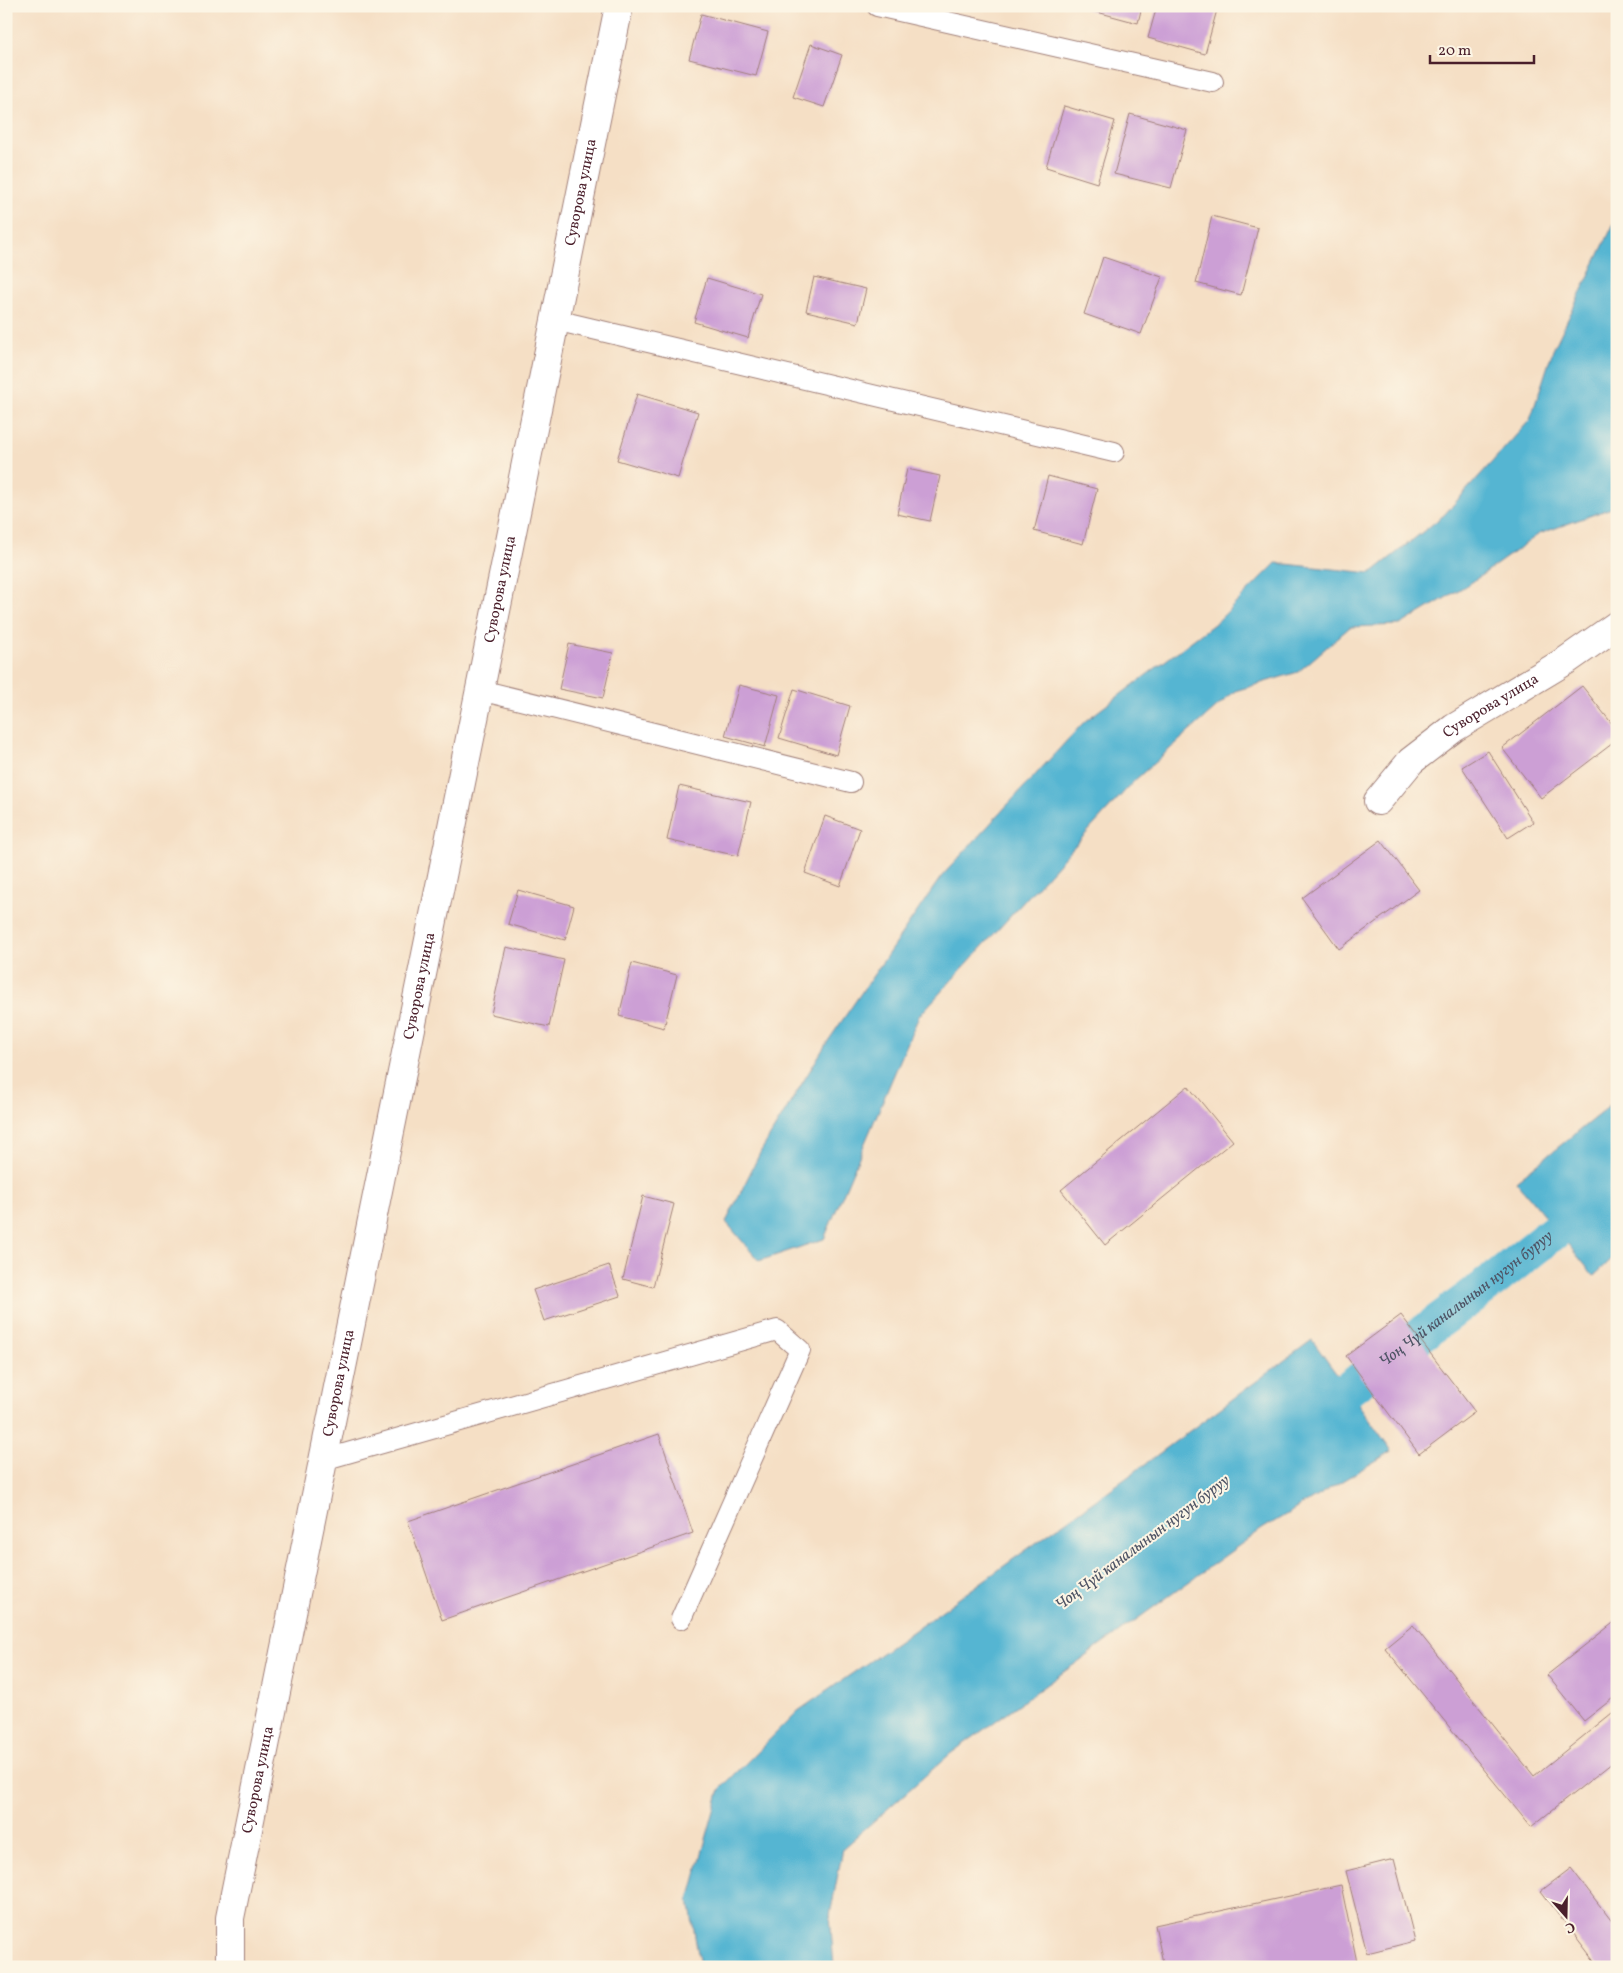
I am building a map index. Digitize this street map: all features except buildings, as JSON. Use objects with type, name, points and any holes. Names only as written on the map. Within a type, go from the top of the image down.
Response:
[{"type":"street","name":"Суворова улица","points":[[230,1967],[230,1918],[619,6]]},
{"type":"street","name":"Суворова улица","points":[[1378,801],[1411,761],[1454,728],[1567,660],[1617,625]]},
{"type":"lane","points":[[877,6],[1213,82]]},
{"type":"lane","points":[[556,320],[1114,452]]},
{"type":"lane","points":[[480,690],[851,782]]},
{"type":"lane","points":[[323,1460],[777,1330],[800,1350],[681,1619]]},
{"type":"water","points":[[1617,217],[1617,506],[1539,534],[1472,582],[1400,625],[1350,627],[1298,672],[1235,691],[1135,780],[919,1016],[824,1239],[759,1261],[726,1222],[761,1151],[826,1044],[941,877],[1084,722],[1218,621],[1276,563],[1371,573],[1444,515],[1530,420],[1553,350]]},
{"type":"water","points":[[1617,1100],[1617,1254],[1594,1276],[1516,1181]]},
{"type":"water","points":[[1312,1340],[1392,1451],[1262,1529],[950,1754],[843,1848],[830,1915],[834,1967],[700,1967],[689,1900],[720,1789],[798,1711],[915,1630],[1129,1476]]},
{"type":"waterway","name":"Чоң Чүй каналынын нугун буруу","points":[[1307,1420],[1499,1276],[1617,1182]]}]
